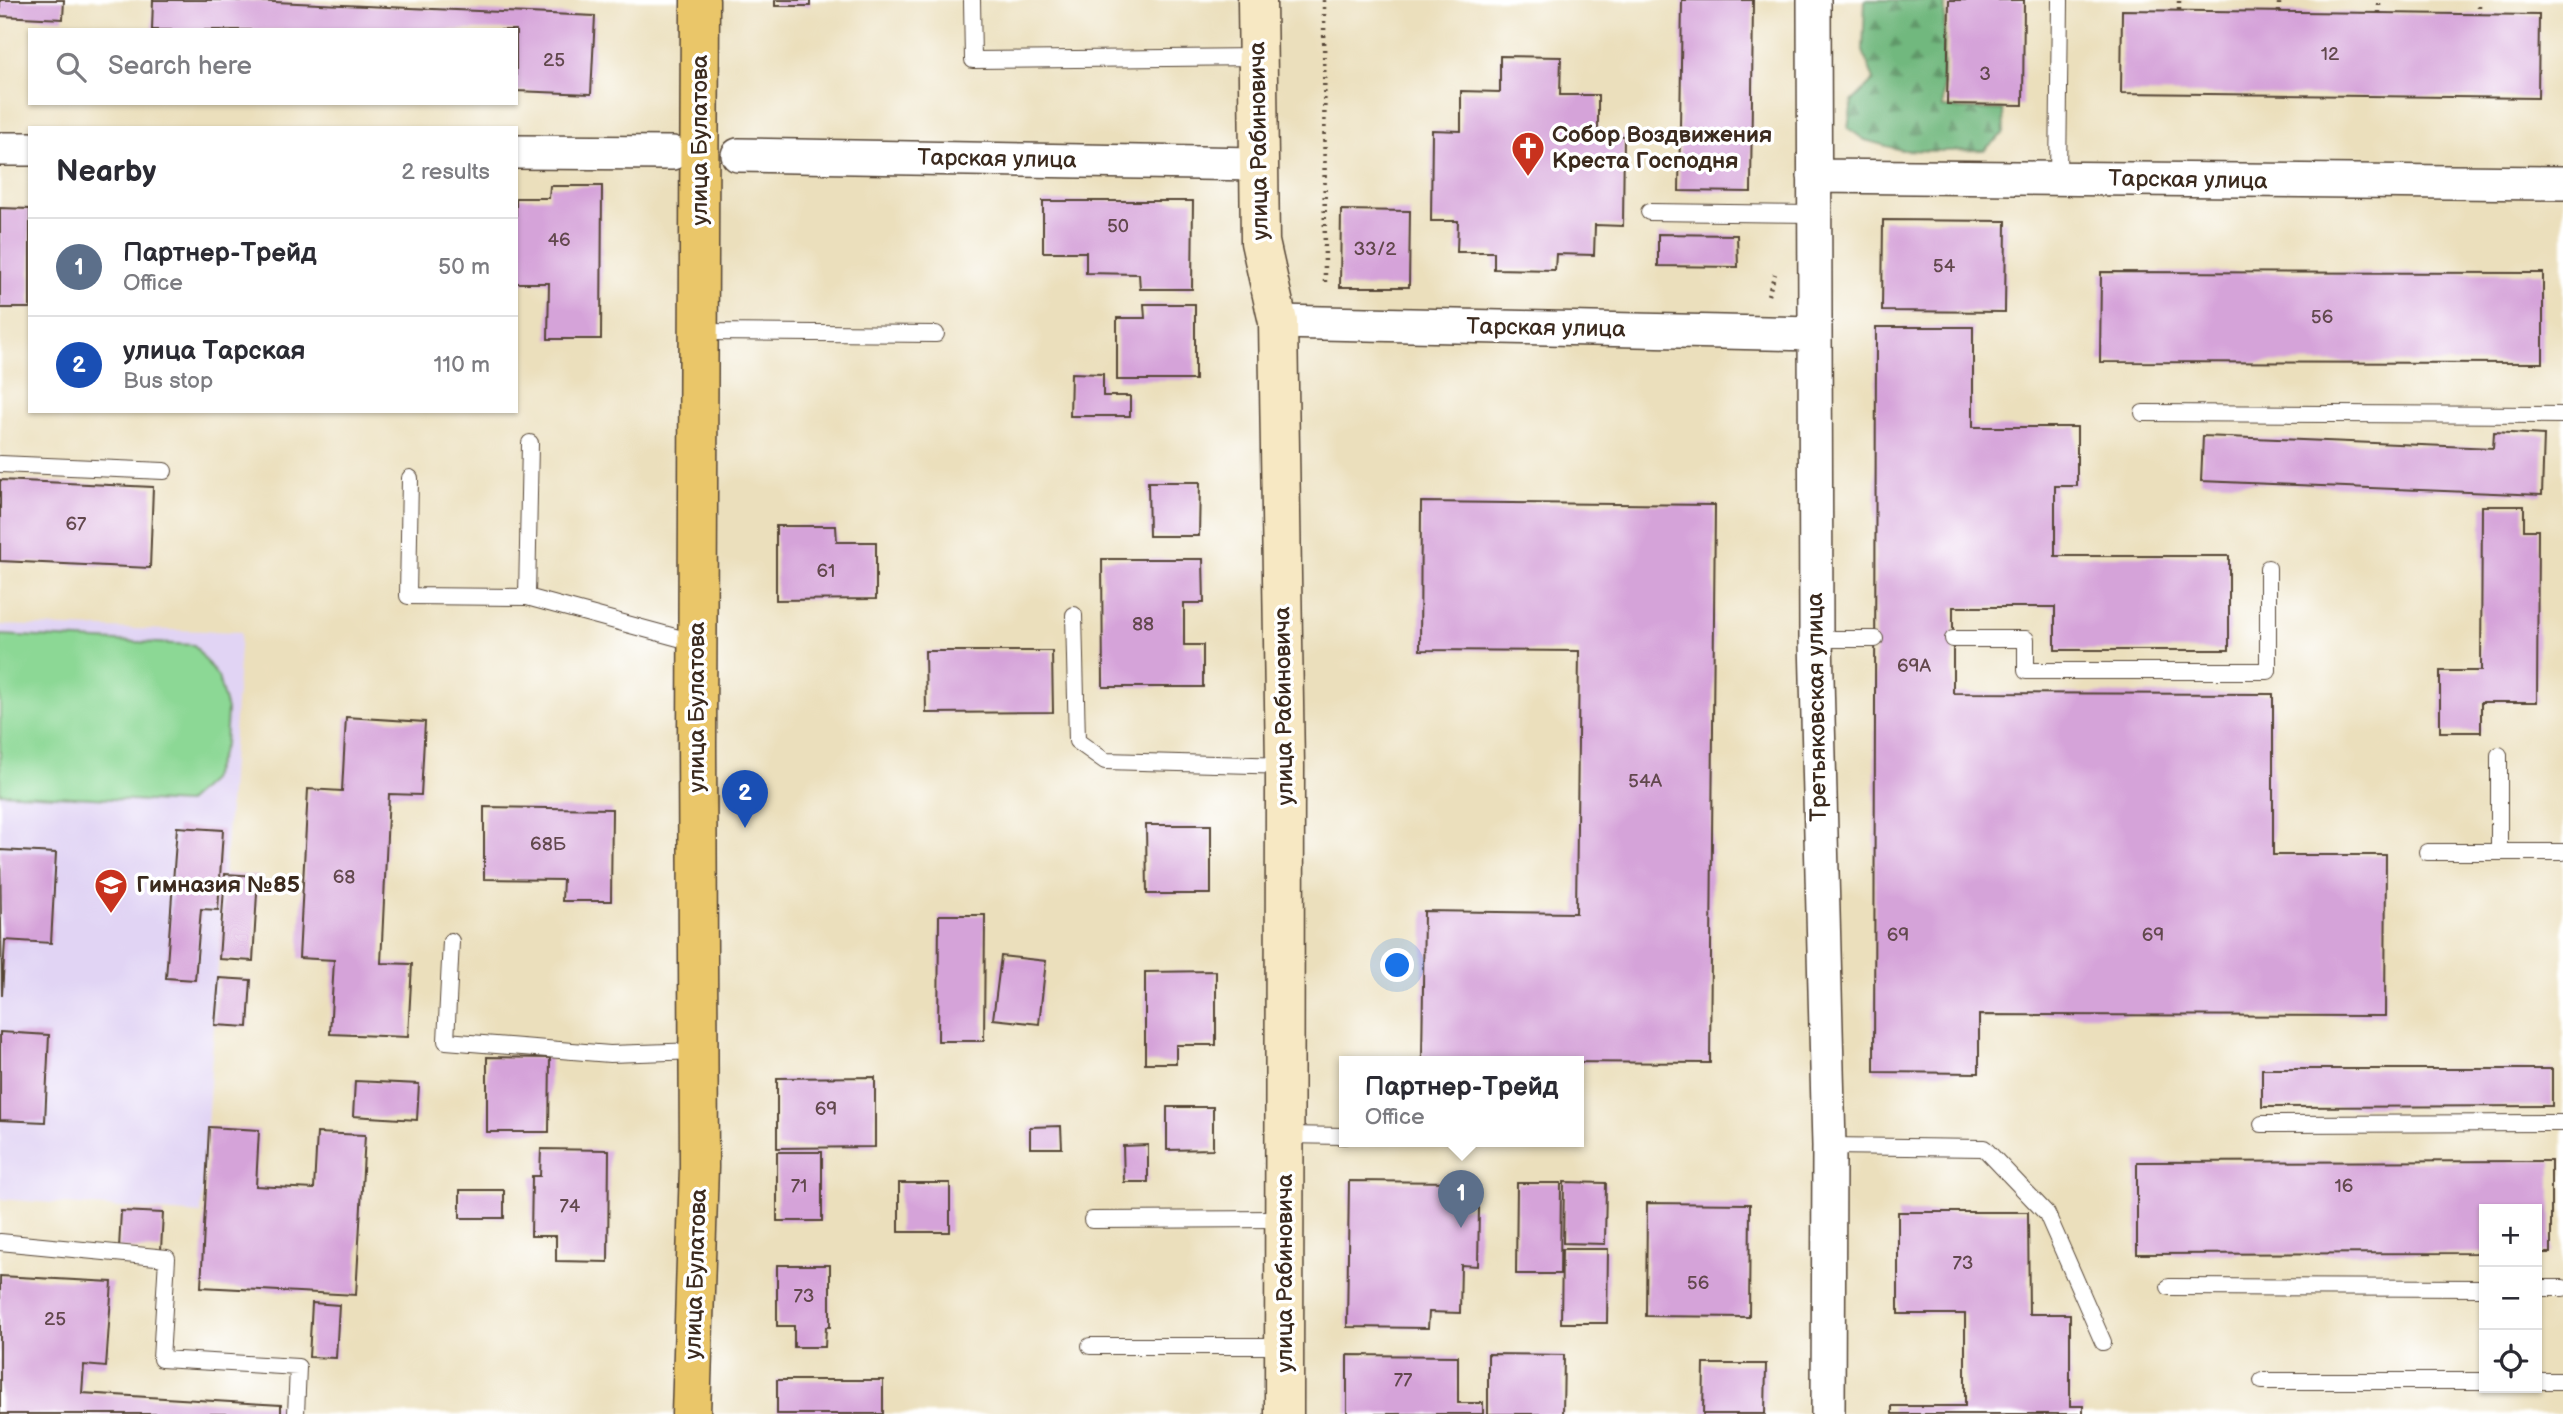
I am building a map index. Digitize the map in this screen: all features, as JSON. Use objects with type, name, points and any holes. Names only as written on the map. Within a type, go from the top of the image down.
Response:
[{"type":"main road","name":"улица Булатова","points":[[691,1414],[699,1051],[697,643],[700,0]]},
{"type":"street","name":"улица Рабиновича","points":[[1257,0],[1260,242],[1278,321],[1285,766],[1284,1414]]},
{"type":"street","name":"Третьяковская улица","points":[[1814,0],[1815,639],[1829,1146],[1828,1414]]},
{"type":"street","points":[[0,149],[28,149]]},
{"type":"street","points":[[518,152],[672,153]]},
{"type":"street","name":"Тарская улица","points":[[738,155],[1257,164]]},
{"type":"street","name":"Тарская улица","points":[[1814,176],[2563,183]]},
{"type":"street","name":"Тарская улица","points":[[1278,321],[1814,334]]},
{"type":"lane","points":[[972,0],[973,60],[1257,57]]},
{"type":"lane","points":[[2058,179],[2060,0]]},
{"type":"lane","points":[[1649,212],[1813,214]]},
{"type":"lane","points":[[699,332],[936,334]]},
{"type":"lane","points":[[2143,413],[2563,415]]},
{"type":"lane","points":[[527,597],[530,443]]},
{"type":"lane","points":[[0,464],[164,471]]},
{"type":"lane","points":[[410,478],[408,596],[527,597],[697,643]]},
{"type":"lane","points":[[1953,639],[2026,639],[2026,671],[2268,671],[2268,568]]},
{"type":"lane","points":[[1074,615],[1077,741],[1105,761],[1285,766]]},
{"type":"lane","points":[[1815,639],[1875,639]]},
{"type":"lane","points":[[2499,755],[2499,852]]},
{"type":"lane","points":[[2427,852],[2563,852]]},
{"type":"lane","points":[[451,942],[446,1041],[610,1054],[699,1051]]},
{"type":"lane","points":[[2262,1124],[2563,1123]]},
{"type":"lane","points":[[1286,1135],[1339,1136]]},
{"type":"lane","points":[[1829,1146],[1984,1147],[2047,1214],[2103,1342]]},
{"type":"lane","points":[[1092,1220],[1285,1219]]},
{"type":"lane","points":[[0,1242],[167,1258],[161,1359],[298,1367],[296,1414]]},
{"type":"lane","points":[[2169,1287],[2479,1288]]},
{"type":"lane","points":[[2542,1288],[2563,1288]]},
{"type":"lane","points":[[1090,1346],[1286,1346]]},
{"type":"lane","points":[[2262,1381],[2479,1381]]},
{"type":"lane","points":[[2542,1381],[2563,1381]]},
{"type":"path","points":[[1324,0],[1325,288]]},
{"type":"path","points":[[2179,0],[2179,10]]},
{"type":"path","points":[[2279,0],[2279,12]]},
{"type":"path","points":[[2379,0],[2379,13]]},
{"type":"path","points":[[2479,0],[2479,14]]},
{"type":"path","points":[[1761,302],[1768,296],[1775,276],[1776,213]]},
{"type":"shaded area","name":"Гимназия №85","points":[[0,625],[241,632],[201,1214],[0,1199]]},
{"type":"green space","points":[[1865,0],[1945,0],[1943,108],[2003,110],[2004,133],[1984,150],[1901,150],[1865,140],[1848,128],[1852,102],[1874,80],[1863,51]]},
{"type":"green space","points":[[0,635],[194,645],[218,677],[227,710],[225,744],[211,780],[186,803],[0,793]]},
{"type":"building","points":[[0,0],[64,0],[63,19],[0,16]]},
{"type":"building","points":[[153,0],[229,0],[595,16],[591,94],[518,91],[518,28],[152,28]]},
{"type":"building","points":[[775,0],[810,0],[810,6],[775,6]]},
{"type":"building","points":[[1682,0],[1753,0],[1751,192],[1679,191]]},
{"type":"building","points":[[1949,0],[2024,0],[2023,105],[1947,104]]},
{"type":"building","points":[[2122,10],[2539,15],[2538,98],[2121,93]]},
{"type":"building","name":"Собор Воздвижения Креста Господня","points":[[1500,56],[1561,57],[1560,95],[1598,95],[1598,135],[1624,136],[1623,226],[1595,225],[1594,255],[1556,254],[1555,270],[1494,269],[1494,252],[1457,252],[1458,221],[1431,221],[1432,130],[1461,131],[1461,91],[1500,92]]},
{"type":"building","points":[[550,186],[602,186],[601,339],[548,339],[549,283],[518,283],[518,198],[549,198]]},
{"type":"building","points":[[1043,201],[1193,201],[1192,289],[1140,289],[1139,274],[1086,273],[1086,252],[1043,252]]},
{"type":"building","points":[[0,208],[28,209],[28,308],[0,308]]},
{"type":"building","points":[[1341,210],[1410,211],[1409,287],[1340,287]]},
{"type":"building","points":[[1883,220],[2006,221],[2005,312],[1882,311]]},
{"type":"building","points":[[1658,234],[1737,235],[1738,267],[1658,266]]},
{"type":"building","points":[[2101,272],[2543,273],[2543,363],[2100,362]]},
{"type":"building","points":[[1144,304],[1195,304],[1195,380],[1117,380],[1117,318],[1145,318]]},
{"type":"building","points":[[1876,327],[1973,327],[1973,427],[2077,427],[2077,486],[2055,486],[2055,556],[2229,556],[2229,650],[2055,650],[2055,607],[1953,607],[1953,693],[2273,694],[2273,855],[2386,855],[2385,1016],[1979,1015],[1979,1073],[1874,1072]]},
{"type":"building","points":[[1071,373],[1103,374],[1103,396],[1130,396],[1130,416],[1070,416]]},
{"type":"building","points":[[2494,432],[2544,435],[2542,495],[2201,481],[2203,436],[2493,448]]},
{"type":"building","points":[[0,480],[153,487],[150,568],[0,561]]},
{"type":"building","points":[[1148,482],[1200,482],[1199,536],[1149,536]]},
{"type":"building","points":[[1421,502],[1715,505],[1710,1063],[1584,1062],[1584,1056],[1422,1056],[1424,911],[1576,913],[1579,651],[1420,650]]},
{"type":"building","points":[[2482,506],[2524,506],[2524,530],[2538,530],[2537,702],[2481,702],[2481,732],[2440,732],[2440,671],[2481,671]]},
{"type":"building","points":[[776,526],[836,526],[837,542],[876,542],[876,599],[776,600]]},
{"type":"building","points":[[1102,559],[1203,559],[1204,603],[1184,603],[1184,645],[1203,645],[1203,687],[1103,687]]},
{"type":"building","points":[[925,651],[1052,651],[1053,712],[926,713]]},
{"type":"building","points":[[346,717],[425,722],[421,795],[389,794],[381,963],[412,964],[408,1037],[330,1034],[334,960],[299,958],[308,789],[342,791]]},
{"type":"building","points":[[484,807],[612,809],[611,901],[562,901],[563,880],[484,879]]},
{"type":"building","points":[[1146,825],[1211,825],[1211,894],[1147,894]]},
{"type":"building","points":[[177,827],[223,830],[218,910],[201,909],[195,980],[166,978]]},
{"type":"building","points":[[0,850],[56,853],[51,943],[5,940],[2,996]]},
{"type":"building","points":[[225,874],[258,876],[253,961],[219,959]]},
{"type":"building","points":[[939,915],[985,915],[984,1041],[938,1041]]},
{"type":"building","points":[[1001,956],[1046,961],[1039,1024],[993,1019]]},
{"type":"building","points":[[1216,971],[1216,1045],[1176,1045],[1176,1063],[1145,1063],[1145,972]]},
{"type":"building","points":[[219,978],[251,980],[248,1027],[215,1025]]},
{"type":"building","points":[[0,1032],[49,1035],[45,1122],[0,1120]]},
{"type":"building","points":[[487,1057],[550,1058],[549,1132],[487,1132]]},
{"type":"building","points":[[2262,1069],[2552,1069],[2552,1106],[2262,1107]]},
{"type":"building","points":[[875,1077],[875,1147],[777,1148],[777,1078]]},
{"type":"building","points":[[355,1081],[419,1084],[417,1120],[353,1116]]},
{"type":"building","points":[[1167,1107],[1213,1107],[1213,1149],[1167,1150]]},
{"type":"building","points":[[1061,1126],[1062,1148],[1030,1148],[1030,1127]]},
{"type":"building","points":[[209,1127],[259,1130],[256,1186],[314,1189],[317,1133],[365,1135],[356,1295],[201,1287]]},
{"type":"building","points":[[1148,1145],[1148,1182],[1124,1182],[1123,1146]]},
{"type":"building","points":[[541,1149],[609,1150],[608,1262],[556,1261],[556,1236],[531,1236],[532,1176],[540,1176]]},
{"type":"building","points":[[777,1152],[822,1152],[822,1221],[777,1221]]},
{"type":"building","points":[[2551,1161],[2551,1253],[2542,1253],[2542,1204],[2479,1204],[2479,1253],[2137,1254],[2137,1162]]},
{"type":"building","points":[[1349,1181],[1462,1182],[1462,1208],[1479,1208],[1478,1266],[1461,1265],[1460,1313],[1429,1312],[1428,1328],[1347,1327]]},
{"type":"building","points":[[1564,1182],[1606,1183],[1605,1244],[1563,1243]]},
{"type":"building","points":[[899,1183],[950,1183],[950,1232],[899,1232]]},
{"type":"building","points":[[1517,1183],[1561,1183],[1560,1274],[1516,1274]]},
{"type":"building","points":[[460,1190],[504,1190],[504,1218],[460,1218]]},
{"type":"building","points":[[1647,1203],[1750,1204],[1749,1317],[1646,1316]]},
{"type":"building","points":[[121,1211],[163,1213],[161,1250],[119,1248]]},
{"type":"building","points":[[1898,1212],[2028,1212],[2029,1314],[2070,1314],[2070,1406],[2083,1406],[2083,1414],[1892,1414],[1892,1406],[1965,1406],[1965,1314],[1898,1314]]},
{"type":"building","points":[[1562,1249],[1608,1249],[1607,1323],[1561,1323]]},
{"type":"building","points":[[777,1265],[830,1265],[830,1327],[826,1327],[825,1347],[794,1347],[794,1326],[777,1326]]},
{"type":"building","points":[[0,1276],[112,1282],[106,1367],[84,1365],[82,1393],[281,1405],[281,1414],[0,1414]]},
{"type":"building","points":[[312,1303],[339,1305],[336,1358],[309,1357]]},
{"type":"building","points":[[1488,1354],[1564,1355],[1563,1414],[1488,1414]]},
{"type":"building","points":[[1347,1355],[1458,1356],[1458,1403],[1483,1403],[1483,1414],[1347,1414]]},
{"type":"building","points":[[1704,1364],[1766,1364],[1765,1414],[1703,1414]]},
{"type":"building","points":[[777,1380],[883,1380],[883,1414],[777,1414]]},
{"type":"place","name":"Собор Воздвижения Креста Господня","points":[[1528,178]]},
{"type":"place","name":"улица Тарская","points":[[745,828]]},
{"type":"place","name":"Гимназия №85","points":[[111,915]]},
{"type":"place","name":"Партнер-Трейд","points":[[1461,1228]]}]
